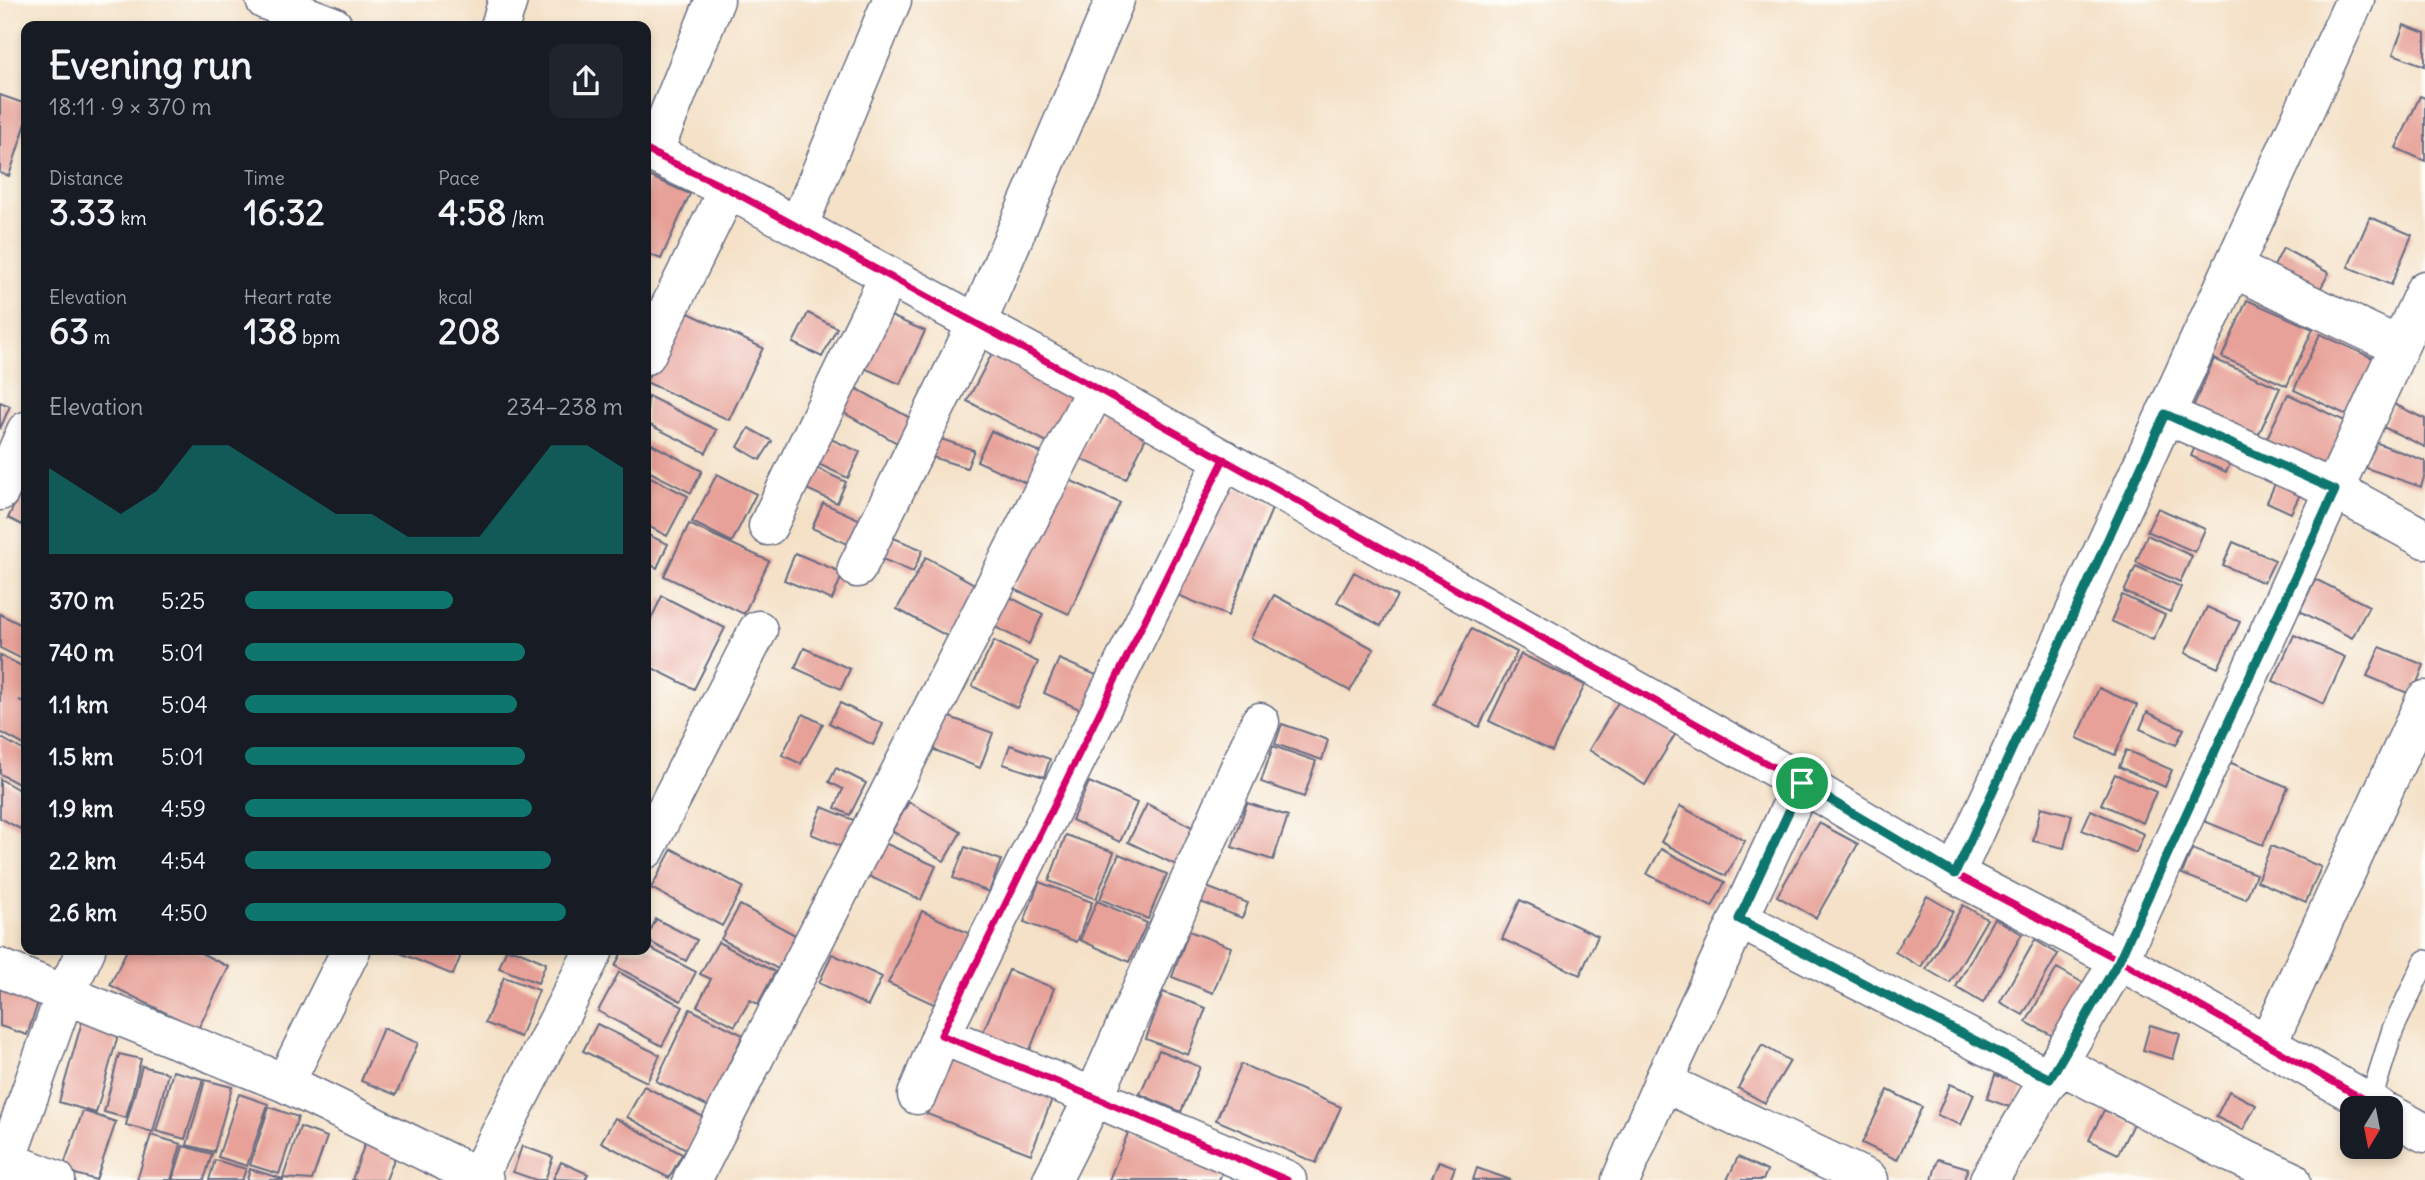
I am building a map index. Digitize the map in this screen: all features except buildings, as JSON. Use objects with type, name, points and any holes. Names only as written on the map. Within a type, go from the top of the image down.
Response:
[{"type":"street","points":[[266,0],[320,21]]},
{"type":"street","points":[[502,21],[508,0]]},
{"type":"street","points":[[651,150],[715,0]]},
{"type":"street","points":[[798,227],[892,0]]},
{"type":"street","points":[[857,568],[977,323],[1115,0]]},
{"type":"street","points":[[1955,874],[2355,0]]},
{"type":"street","points":[[651,152],[728,189],[1096,388],[1802,783],[1955,874],[2119,960],[2359,1096]]},
{"type":"street","points":[[651,345],[728,189]]},
{"type":"street","points":[[2232,268],[2399,346]]},
{"type":"street","points":[[768,526],[889,276]]},
{"type":"street","points":[[1989,1180],[2119,960],[2425,290]]},
{"type":"street","points":[[692,1180],[1096,388]]},
{"type":"street","points":[[2165,414],[2335,490],[2425,539]]},
{"type":"street","points":[[0,491],[21,443]]},
{"type":"street","points":[[917,1095],[941,1035],[1224,459]]},
{"type":"street","points":[[651,839],[758,630]]},
{"type":"street","points":[[2268,1044],[2425,700]]},
{"type":"street","points":[[1052,1180],[1094,1097],[1260,722]]},
{"type":"street","points":[[1621,1180],[1663,1082],[1802,783]]},
{"type":"street","points":[[1739,919],[2054,1071],[2291,1180]]},
{"type":"street","points":[[56,1180],[2,1165],[65,994],[84,955]]},
{"type":"street","points":[[285,1083],[349,955]]},
{"type":"street","points":[[0,968],[285,1083],[481,1178],[592,955]]},
{"type":"street","points":[[941,1035],[1287,1180]]},
{"type":"street","points":[[1663,1082],[1869,1180]]},
{"type":"street","points":[[2403,1121],[2425,1133]]},
{"type":"lane","points":[[2382,1096],[2392,1029],[2425,961]]},
{"type":"cycle path","points":[[651,152],[728,189],[1096,388],[1802,783],[1955,874],[2119,960],[2358,1096]]},
{"type":"cycle path","points":[[1224,459],[941,1035],[1287,1180]]},
{"type":"route","points":[[2165,414],[2335,490],[2119,960],[2050,1079],[1739,919],[1802,783],[1955,874],[2165,414]]}]
